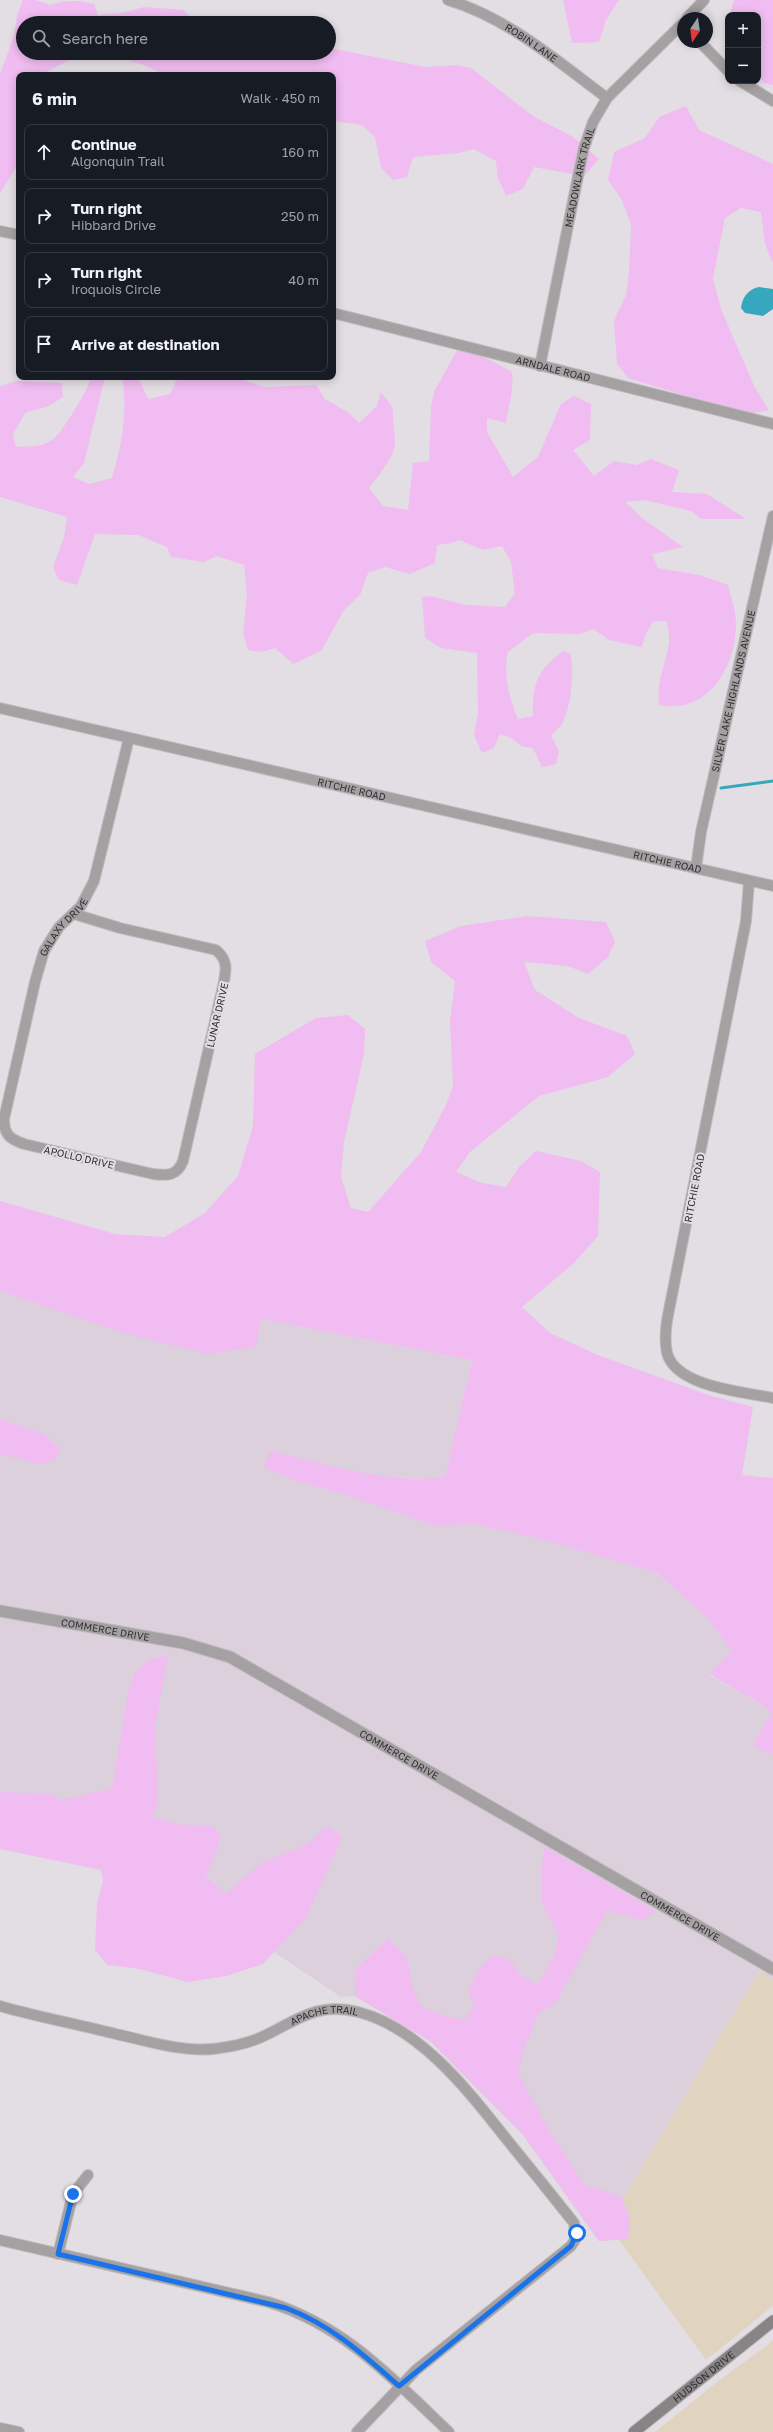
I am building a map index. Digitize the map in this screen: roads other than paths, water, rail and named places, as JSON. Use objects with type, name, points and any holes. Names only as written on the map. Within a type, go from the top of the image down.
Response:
[{"type":"main road","name":"HUDSON DRIVE","points":[[634,2432],[773,2321]]},
{"type":"street","name":"ROBIN LANE","points":[[448,0],[485,15],[516,31],[607,98]]},
{"type":"street","name":"MEADOWLARK TRAIL","points":[[693,12],[704,0]]},
{"type":"street","name":"MEADOWLARK TRAIL","points":[[540,366],[584,148],[592,122],[607,98],[677,29]]},
{"type":"street","points":[[706,48],[725,67]]},
{"type":"street","points":[[745,84],[773,101]]},
{"type":"street","points":[[0,231],[16,234]]},
{"type":"street","name":"ARNDALE ROAD","points":[[336,314],[773,424]]},
{"type":"street","name":"SILVER LAKE HIGHLANDS AVENUE","points":[[696,868],[701,832],[773,516]]},
{"type":"street","name":"RITCHIE ROAD","points":[[0,708],[749,881],[746,921],[668,1318],[666,1346],[674,1367],[690,1378],[773,1398]]},
{"type":"street","name":"GALAXY DRIVE","points":[[4,1119],[35,982],[44,951],[59,927],[81,906],[97,871],[129,738]]},
{"type":"street","points":[[749,881],[773,886]]},
{"type":"street","name":"LUNAR DRIVE","points":[[74,914],[120,928],[216,950],[222,955],[227,966],[183,1161],[180,1169],[171,1174]]},
{"type":"street","name":"APOLLO DRIVE","points":[[4,1119],[4,1128],[9,1137],[24,1144],[153,1174],[171,1174]]},
{"type":"street","name":"COMMERCE DRIVE","points":[[0,1611],[183,1643],[230,1657],[773,1969]]},
{"type":"street","name":"APACHE TRAIL","points":[[0,2006],[168,2046],[199,2050],[224,2048],[248,2042],[269,2034],[296,2018],[313,2012],[340,2009],[367,2015],[404,2035],[449,2071],[572,2220],[577,2233],[571,2246],[399,2386]]},
{"type":"street","points":[[58,2254],[73,2194],[88,2175]]},
{"type":"street","points":[[0,2240],[286,2308],[306,2316],[342,2336],[449,2432]]},
{"type":"street","points":[[357,2432],[399,2386]]},
{"type":"street","points":[[0,2428],[20,2432]]},
{"type":"water","points":[[759,287],[773,289],[773,309],[763,316],[745,313],[741,308],[744,297],[755,288]]},
{"type":"waterway","points":[[721,788],[773,781]]}]
